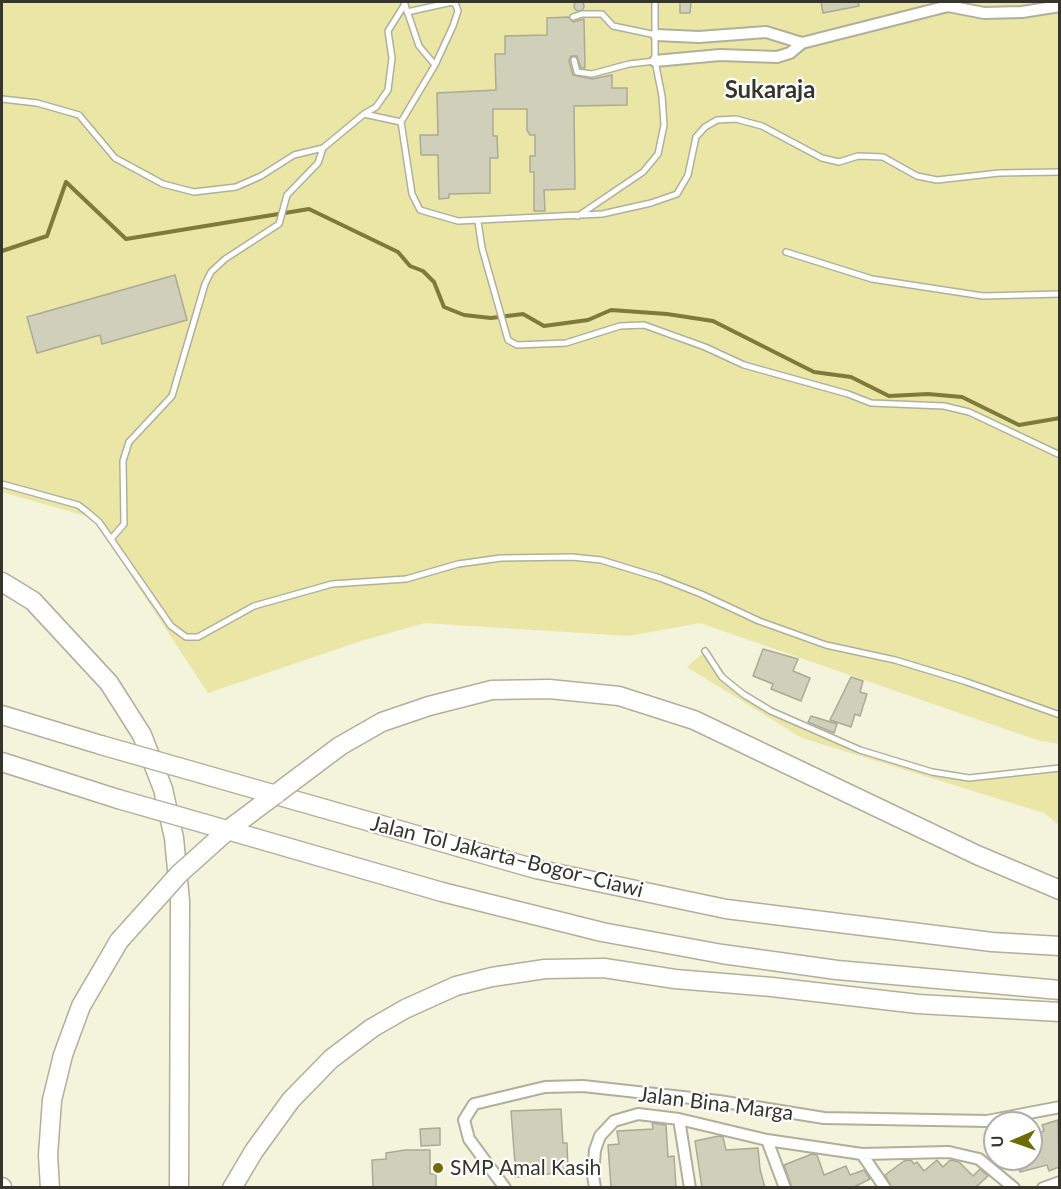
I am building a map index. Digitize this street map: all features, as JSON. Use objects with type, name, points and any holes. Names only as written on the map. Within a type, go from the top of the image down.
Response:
[{"type":"highway","points":[[2,582],[33,601],[109,683],[142,735],[163,789],[174,838],[180,901],[179,1188]]},
{"type":"highway","points":[[50,1188],[48,1155],[52,1100],[63,1055],[81,1006],[119,941],[179,874],[228,830],[340,746],[382,722],[429,706],[492,690],[549,689],[619,696],[694,720],[977,855],[1059,890]]},
{"type":"highway","name":"Jalan Tol Jakarta–Bogor–Ciawi","points":[[2,715],[536,869],[726,909],[981,940],[1059,946]]},
{"type":"highway","points":[[2,762],[118,799],[442,892],[602,932],[722,954],[837,970],[1059,990]]},
{"type":"highway","points":[[232,1188],[254,1151],[291,1100],[331,1059],[372,1028],[405,1009],[456,986],[492,977],[545,969],[604,968],[675,980],[772,987],[918,1004],[1059,1012]]},
{"type":"street","points":[[655,61],[720,55],[777,57],[790,53],[802,43],[948,6],[984,13],[1022,12],[1059,6]]},
{"type":"street","points":[[656,35],[699,38],[766,32],[783,35],[802,43]]},
{"type":"street","name":"Jalan Bina Marga","points":[[505,1188],[469,1139],[464,1120],[474,1104],[545,1087],[584,1086],[719,1101],[824,1118],[987,1121],[1059,1107]]},
{"type":"street","points":[[596,1188],[593,1175],[595,1150],[600,1136],[614,1121],[638,1114],[679,1119],[767,1140],[862,1154],[949,1152],[980,1159],[1014,1188]]},
{"type":"street","points":[[679,1119],[690,1188]]},
{"type":"street","points":[[767,1140],[785,1188]]},
{"type":"street","points":[[862,1154],[885,1188]]},
{"type":"street","points":[[1043,1188],[1059,1182]]},
{"type":"lane","points":[[407,12],[452,2],[458,11],[435,65],[401,122],[411,194],[420,210],[458,221],[577,217],[626,209],[676,194],[688,175],[696,137],[705,127],[717,120],[736,119],[762,126],[822,158],[839,162],[858,156],[883,157],[917,176],[937,180],[999,173],[1059,172]]},
{"type":"lane","points":[[577,217],[643,172],[658,154],[664,125],[662,96],[655,61],[655,2]]},
{"type":"lane","points":[[405,3],[419,46],[435,65]]},
{"type":"lane","points":[[2,99],[37,103],[79,115],[115,158],[163,184],[194,192],[236,187],[261,176],[294,155],[323,147],[376,106],[388,90],[392,58],[388,31],[405,3]]},
{"type":"lane","points":[[573,17],[582,14],[602,14],[613,26],[656,35]]},
{"type":"lane","points":[[574,60],[577,72],[592,74],[629,64],[655,61]]},
{"type":"lane","points":[[364,114],[401,122]]},
{"type":"lane","points":[[111,539],[124,524],[123,461],[129,442],[172,396],[205,284],[211,272],[225,259],[279,224],[286,195],[318,163],[323,147]]},
{"type":"lane","points":[[478,222],[482,248],[508,340],[517,345],[566,343],[620,326],[644,325],[705,347],[744,365],[848,394],[871,404],[944,406],[969,412],[1059,455]]},
{"type":"lane","points":[[786,252],[884,280],[983,296],[1059,294]]},
{"type":"lane","points":[[2,484],[78,505],[99,522],[171,626],[186,637],[198,637],[254,606],[332,584],[406,579],[458,564],[501,558],[572,556],[601,560],[660,578],[759,621],[826,645],[895,660],[1059,715]]},
{"type":"lane","points":[[705,651],[722,678],[743,694],[771,711],[860,750],[932,772],[969,778],[1059,768]]},
{"type":"shaded area","points":[[2,2],[1059,2],[1059,744],[1037,740],[700,623],[629,636],[425,623],[361,641],[208,693],[93,518],[2,492]]},
{"type":"shaded area","points":[[705,651],[722,677],[771,711],[860,750],[934,772],[969,778],[1059,768],[1059,825],[1044,813],[802,738],[687,667]]},
{"type":"building","points":[[579,1],[584,6],[579,11],[574,6]]},
{"type":"building","points":[[680,2],[691,2],[690,13],[680,13]]},
{"type":"building","points":[[821,2],[858,2],[859,6],[823,13]]},
{"type":"building","points":[[568,17],[573,22],[584,19],[585,68],[581,68],[577,56],[571,56],[569,61],[573,75],[592,79],[612,75],[612,88],[627,88],[627,105],[574,106],[575,189],[544,190],[545,211],[534,211],[534,172],[530,172],[530,156],[535,156],[535,135],[530,135],[527,130],[527,109],[493,109],[493,136],[497,136],[498,158],[490,158],[490,193],[449,194],[449,198],[439,199],[438,155],[421,155],[420,135],[438,135],[437,93],[496,90],[495,54],[505,54],[505,36],[547,35],[547,18]]},
{"type":"building","points":[[175,275],[187,320],[102,344],[100,335],[37,353],[27,317]]},
{"type":"building","points":[[763,649],[798,659],[793,671],[810,678],[801,701],[771,689],[773,684],[753,676]]},
{"type":"building","points":[[851,677],[863,681],[860,692],[867,694],[860,716],[855,714],[851,727],[830,720]]},
{"type":"building","points":[[811,716],[837,724],[834,733],[808,722]]},
{"type":"building","points":[[561,1109],[563,1143],[567,1143],[568,1172],[516,1177],[511,1111]]},
{"type":"building","points":[[1058,1120],[1059,1167],[1049,1171],[1047,1165],[1043,1166],[1043,1125]]},
{"type":"building","points":[[652,1123],[666,1125],[668,1157],[674,1156],[676,1188],[611,1188],[608,1145],[619,1144],[617,1131],[653,1129]]},
{"type":"building","points":[[440,1128],[440,1145],[421,1146],[420,1129]]},
{"type":"building","points":[[723,1137],[726,1150],[758,1148],[765,1188],[702,1188],[695,1141]]},
{"type":"building","points":[[430,1150],[430,1174],[436,1174],[436,1188],[373,1188],[372,1160],[386,1159],[386,1153]]},
{"type":"building","points":[[812,1154],[817,1155],[824,1175],[846,1166],[850,1175],[864,1170],[870,1179],[852,1188],[792,1188],[784,1165]]},
{"type":"building","points":[[911,1160],[914,1164],[917,1162],[924,1171],[937,1160],[943,1167],[950,1160],[959,1162],[973,1176],[980,1169],[988,1176],[975,1188],[892,1188],[885,1175],[904,1161]]},
{"type":"waterway","points":[[2,251],[47,236],[66,182],[126,239],[309,209],[398,252],[410,266],[423,271],[434,282],[444,307],[464,315],[491,318],[523,314],[544,326],[588,320],[611,310],[667,314],[713,321],[814,372],[851,377],[889,396],[928,394],[962,397],[1019,425],[1060,418]]},
{"type":"place","name":"SMP Amal Kasih","points":[[438,1168]]},
{"type":"district","name":"Sukaraja","points":[[770,90]]}]
